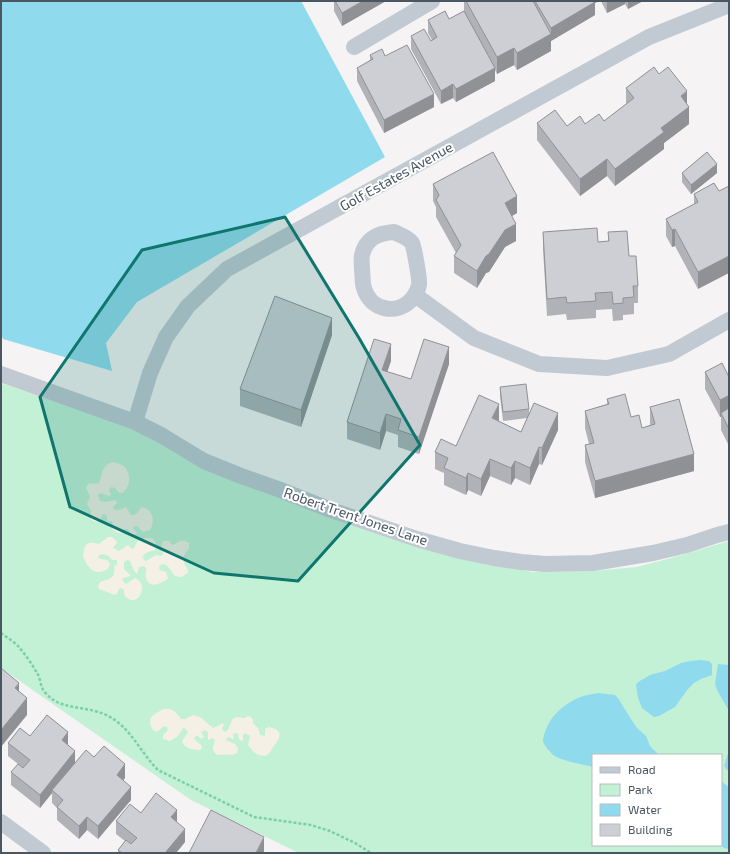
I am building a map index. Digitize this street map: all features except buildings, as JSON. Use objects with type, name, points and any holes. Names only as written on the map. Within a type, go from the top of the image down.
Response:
[{"type":"street","points":[[354,47],[432,1]]},
{"type":"street","name":"Golf Estates Avenue","points":[[135,422],[150,373],[166,337],[188,306],[227,268],[649,37],[729,5]]},
{"type":"street","points":[[394,232],[404,236],[412,244],[419,285],[415,295],[408,304],[398,308],[387,309],[376,305],[368,298],[364,288],[361,256],[365,246],[372,238],[382,233],[394,232]]},
{"type":"street","points":[[415,295],[474,338],[539,364],[607,368],[669,354],[729,320]]},
{"type":"street","name":"Robert Trent Jones Lane","points":[[1,374],[135,422],[204,461],[241,476],[331,510],[417,539],[460,551],[521,562],[545,564],[593,563],[653,553],[687,545],[729,532]]},
{"type":"street","points":[[1,822],[43,853]]},
{"type":"path","points":[[1,633],[17,645],[22,651],[38,674],[42,689],[52,699],[64,704],[90,709],[104,714],[118,722],[127,730],[150,762],[158,770],[254,817],[311,825],[330,831],[355,843],[371,853]]},
{"type":"highlighted area","points":[[285,217],[359,338],[420,445],[298,581],[214,573],[70,507],[40,397],[142,250]]},
{"type":"green space","points":[[1,383],[110,421],[476,561],[533,572],[594,571],[637,567],[729,541],[729,853],[299,853],[191,800],[1,668]]},
{"type":"sand","points":[[113,462],[122,465],[125,468],[129,475],[129,483],[122,493],[119,493],[115,488],[111,487],[109,490],[111,495],[109,496],[100,493],[98,495],[100,501],[105,502],[116,500],[117,503],[113,507],[114,509],[119,510],[126,507],[131,515],[136,514],[142,507],[145,508],[151,513],[153,519],[150,530],[143,532],[135,526],[133,528],[137,533],[134,535],[131,535],[128,529],[124,529],[122,532],[118,533],[112,529],[112,521],[107,522],[107,516],[104,514],[97,522],[90,518],[91,511],[87,504],[90,496],[86,488],[88,484],[99,483],[106,465]]},
{"type":"sand","points":[[108,537],[112,537],[116,541],[117,543],[113,548],[119,551],[128,545],[132,549],[134,548],[137,542],[144,538],[152,538],[156,544],[156,548],[155,550],[144,555],[144,560],[146,561],[156,555],[163,555],[161,548],[163,541],[169,541],[172,545],[184,540],[189,543],[189,548],[183,559],[188,573],[181,577],[175,576],[166,565],[160,565],[160,570],[166,572],[168,578],[163,582],[153,585],[148,582],[146,569],[144,566],[139,567],[137,574],[134,571],[130,561],[127,560],[124,562],[124,569],[131,576],[123,578],[122,580],[126,584],[135,578],[142,585],[141,594],[135,600],[131,600],[127,598],[124,590],[121,588],[117,594],[114,595],[99,589],[98,586],[100,582],[113,576],[114,566],[117,565],[117,560],[112,560],[105,554],[99,555],[98,558],[107,560],[110,564],[108,569],[95,572],[89,567],[83,556],[87,544],[99,544]]},
{"type":"sand","points":[[164,709],[172,710],[181,719],[185,719],[193,715],[200,717],[213,728],[222,723],[224,724],[222,730],[225,732],[228,730],[232,720],[236,717],[245,718],[248,716],[253,720],[253,723],[258,728],[260,735],[265,736],[265,729],[269,727],[276,730],[279,736],[277,742],[269,753],[266,756],[263,756],[256,753],[248,745],[250,736],[245,733],[243,735],[243,740],[241,741],[236,733],[233,734],[234,739],[228,737],[226,740],[235,744],[238,748],[237,753],[230,755],[217,755],[213,750],[215,740],[213,738],[208,740],[208,732],[204,730],[201,732],[204,737],[201,739],[197,735],[194,738],[201,745],[202,748],[200,750],[190,748],[183,744],[182,741],[188,732],[183,728],[178,736],[170,741],[163,739],[163,735],[168,730],[167,727],[164,726],[157,732],[153,730],[150,722],[154,715]]},
{"type":"water","points":[[1,1],[301,1],[385,157],[137,302],[106,343],[112,371],[3,339],[1,334]]},
{"type":"water","points":[[700,660],[709,661],[712,664],[712,675],[694,683],[675,707],[659,716],[654,717],[642,708],[638,698],[636,685],[638,682],[650,675],[665,671],[681,663]]},
{"type":"water","points":[[718,664],[729,665],[729,711],[715,684]]},
{"type":"water","points":[[599,693],[615,695],[637,728],[646,736],[650,746],[658,754],[592,754],[592,767],[566,760],[552,754],[544,745],[543,741],[547,726],[554,716],[567,704],[586,695]]},
{"type":"water","points":[[729,750],[729,772],[724,766]]},
{"type":"water","points":[[722,782],[729,787],[729,849],[722,846]]}]
